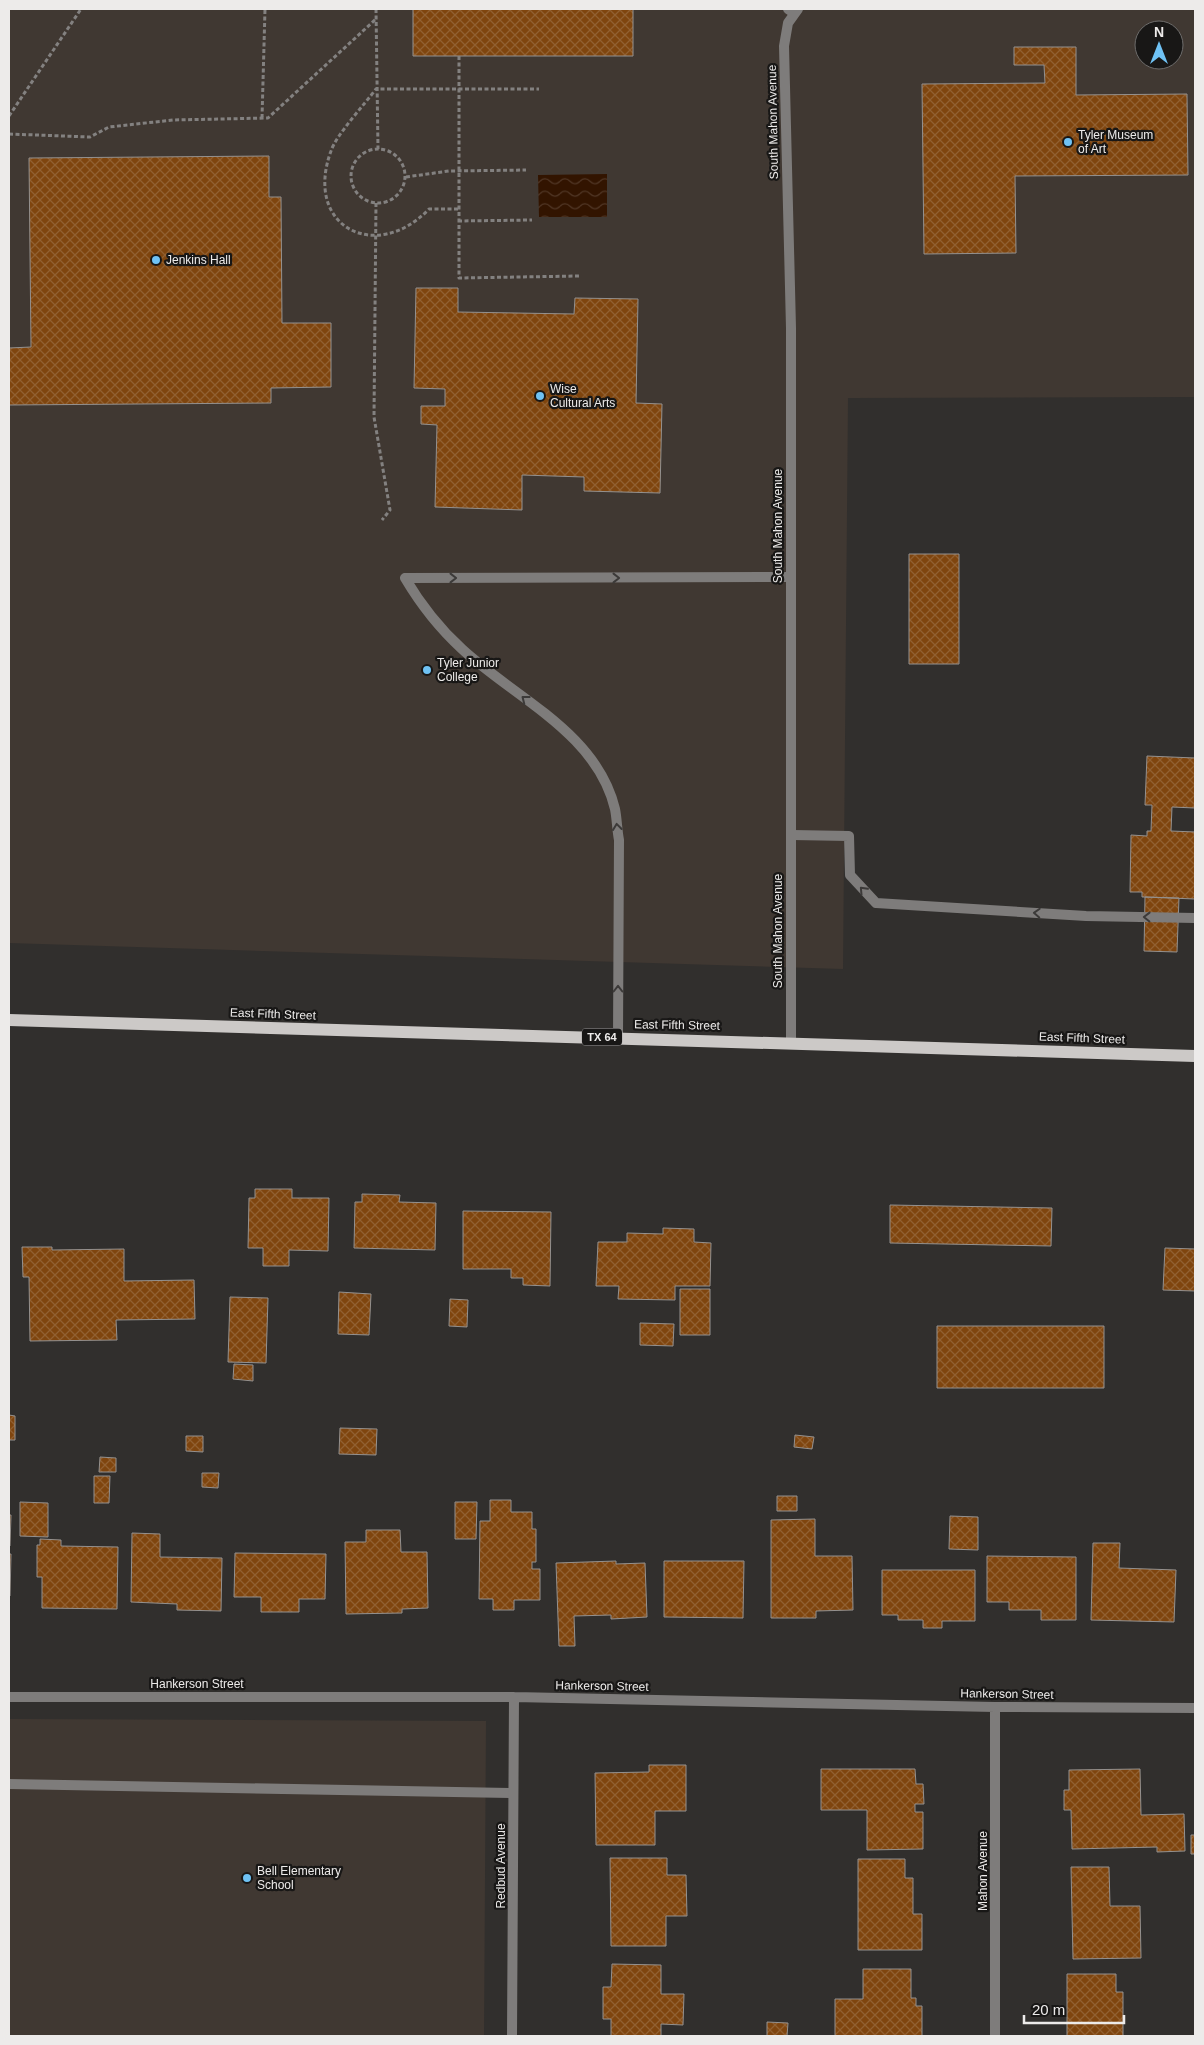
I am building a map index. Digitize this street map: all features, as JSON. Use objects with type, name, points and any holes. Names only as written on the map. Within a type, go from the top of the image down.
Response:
[{"type":"main road","name":"East Fifth Street","points":[[9,1020],[791,1042],[1195,1056]]},
{"type":"street","name":"South Mahon Avenue","points":[[791,1042],[791,328],[784,46],[788,23],[793,10]]},
{"type":"street","points":[[618,1038],[619,840],[615,809],[605,783],[591,760],[555,722],[463,651],[440,628],[422,606],[405,578],[791,577]]},
{"type":"street","points":[[792,835],[849,836],[850,875],[876,903],[1086,916],[1195,918]]},
{"type":"street","name":"Hankerson Street","points":[[9,1697],[514,1697],[995,1707],[1195,1708]]},
{"type":"street","name":"Redbud Avenue","points":[[512,2036],[514,1697]]},
{"type":"street","name":"Mahon Avenue","points":[[995,1707],[995,2036]]},
{"type":"street","points":[[9,1784],[514,1792]]},
{"type":"path","points":[[9,116],[81,9]]},
{"type":"path","points":[[262,118],[265,9]]},
{"type":"path","points":[[376,9],[378,150]]},
{"type":"path","points":[[9,134],[90,137],[109,127],[173,120],[268,118],[376,19]]},
{"type":"path","points":[[459,56],[459,278],[579,276]]},
{"type":"path","points":[[376,89],[539,89]]},
{"type":"path","points":[[376,89],[331,150],[326,171],[325,190],[331,211],[341,224],[363,235],[384,235],[400,231],[429,208],[458,209]]},
{"type":"path","points":[[378,150],[387,151],[400,161],[406,177],[399,193],[385,202],[376,203],[361,197],[352,184],[352,176],[353,167],[362,154],[378,150]]},
{"type":"path","points":[[406,177],[458,171],[526,170]]},
{"type":"path","points":[[376,203],[374,416],[390,510],[382,520]]},
{"type":"path","points":[[458,221],[532,220]]},
{"type":"shaded area","name":"Tyler Junior College","points":[[9,9],[1195,9],[1195,397],[848,398],[843,969],[9,943]]},
{"type":"shaded area","name":"Bell Elementary School","points":[[9,1719],[486,1721],[484,2036],[9,2036]]},
{"type":"water","points":[[607,174],[607,217],[539,217],[538,175]]},
{"type":"building","points":[[413,9],[633,9],[633,56],[413,56]]},
{"type":"building","points":[[1014,47],[1076,47],[1076,95],[1187,94],[1188,175],[1015,176],[1016,253],[924,254],[922,84],[1045,83],[1044,65],[1014,65]]},
{"type":"building","name":"Jenkins Hall","points":[[269,156],[269,197],[281,197],[282,323],[331,323],[331,387],[271,388],[271,403],[9,405],[9,348],[31,347],[29,158]]},
{"type":"building","name":"Wise Cultural Arts","points":[[416,288],[458,288],[458,312],[574,314],[575,298],[638,299],[636,403],[662,404],[660,493],[584,491],[584,477],[522,475],[522,510],[435,507],[437,425],[421,424],[421,406],[445,406],[445,389],[414,388]]},
{"type":"building","points":[[909,554],[959,554],[959,664],[909,664]]},
{"type":"building","points":[[1147,756],[1195,758],[1195,808],[1172,807],[1171,831],[1195,832],[1195,899],[1142,897],[1142,892],[1130,892],[1131,835],[1147,836],[1147,831],[1151,831],[1152,805],[1145,805]]},
{"type":"building","points":[[1145,897],[1179,898],[1177,952],[1144,951]]},
{"type":"building","points":[[255,1189],[292,1189],[292,1198],[329,1198],[328,1251],[289,1250],[289,1266],[263,1266],[263,1248],[248,1248],[249,1198],[255,1198]]},
{"type":"building","points":[[362,1194],[400,1195],[399,1202],[436,1203],[435,1250],[354,1248],[355,1202],[362,1202]]},
{"type":"building","points":[[890,1205],[1052,1208],[1051,1246],[890,1243]]},
{"type":"building","points":[[463,1211],[551,1212],[550,1286],[523,1285],[523,1278],[511,1278],[511,1269],[463,1269]]},
{"type":"building","points":[[663,1228],[694,1229],[694,1242],[711,1243],[710,1286],[675,1286],[675,1300],[618,1299],[619,1286],[596,1286],[598,1242],[627,1242],[627,1233],[663,1234]]},
{"type":"building","points":[[22,1247],[52,1247],[52,1250],[124,1249],[124,1281],[194,1280],[195,1319],[116,1320],[117,1340],[30,1341],[29,1277],[23,1277]]},
{"type":"building","points":[[1165,1248],[1195,1249],[1195,1291],[1163,1290]]},
{"type":"building","points":[[680,1289],[710,1289],[710,1335],[680,1335]]},
{"type":"building","points":[[339,1292],[371,1294],[369,1335],[338,1334]]},
{"type":"building","points":[[230,1297],[268,1298],[266,1363],[228,1362]]},
{"type":"building","points":[[450,1299],[468,1300],[467,1327],[449,1326]]},
{"type":"building","points":[[640,1323],[674,1324],[673,1346],[640,1345]]},
{"type":"building","points":[[937,1326],[1104,1326],[1104,1388],[937,1388]]},
{"type":"building","points":[[234,1364],[253,1365],[253,1381],[233,1379]]},
{"type":"building","points":[[9,1415],[15,1416],[15,1440],[9,1440]]},
{"type":"building","points":[[340,1428],[377,1429],[376,1455],[339,1454]]},
{"type":"building","points":[[795,1435],[814,1437],[812,1449],[794,1447]]},
{"type":"building","points":[[186,1436],[203,1436],[203,1452],[186,1451]]},
{"type":"building","points":[[100,1457],[116,1458],[116,1472],[99,1472]]},
{"type":"building","points":[[202,1473],[219,1473],[218,1488],[202,1487]]},
{"type":"building","points":[[94,1476],[110,1476],[109,1503],[94,1503]]},
{"type":"building","points":[[777,1496],[797,1496],[797,1511],[777,1511]]},
{"type":"building","points":[[490,1500],[511,1500],[511,1512],[532,1512],[532,1529],[536,1529],[536,1562],[532,1562],[532,1569],[540,1569],[540,1600],[514,1600],[514,1610],[493,1610],[493,1599],[479,1599],[480,1521],[490,1521]]},
{"type":"building","points":[[20,1502],[48,1503],[48,1537],[20,1536]]},
{"type":"building","points":[[455,1502],[477,1502],[476,1539],[455,1539]]},
{"type":"building","points":[[9,1515],[11,1515],[10,1546],[9,1546]]},
{"type":"building","points":[[950,1516],[978,1517],[978,1550],[949,1549]]},
{"type":"building","points":[[815,1519],[815,1556],[852,1556],[853,1610],[816,1611],[816,1618],[771,1618],[771,1520]]},
{"type":"building","points":[[366,1530],[400,1530],[401,1552],[427,1552],[428,1608],[402,1609],[402,1613],[346,1614],[345,1542],[366,1542]]},
{"type":"building","points":[[132,1533],[160,1534],[160,1557],[222,1558],[221,1611],[177,1610],[177,1604],[131,1602]]},
{"type":"building","points":[[40,1539],[61,1540],[61,1546],[118,1547],[117,1609],[42,1608],[42,1577],[37,1577],[37,1545],[40,1545]]},
{"type":"building","points":[[1093,1543],[1120,1543],[1119,1568],[1176,1570],[1174,1622],[1091,1620]]},
{"type":"building","points":[[235,1553],[326,1554],[325,1599],[299,1599],[299,1612],[261,1612],[261,1597],[234,1597]]},
{"type":"building","points":[[9,1554],[11,1554],[10,1596],[9,1596]]},
{"type":"building","points":[[987,1556],[1076,1557],[1076,1620],[1041,1620],[1041,1610],[1009,1610],[1009,1602],[987,1602]]},
{"type":"building","points":[[616,1561],[616,1564],[645,1563],[647,1617],[611,1619],[611,1615],[574,1616],[575,1646],[559,1646],[556,1563]]},
{"type":"building","points":[[664,1561],[744,1561],[743,1618],[664,1617]]},
{"type":"building","points":[[882,1570],[975,1570],[975,1621],[942,1621],[942,1628],[923,1628],[923,1620],[898,1620],[898,1615],[882,1615]]},
{"type":"building","points":[[649,1765],[686,1765],[686,1811],[655,1811],[655,1845],[596,1845],[595,1773],[649,1772]]},
{"type":"building","points":[[821,1769],[915,1769],[916,1784],[923,1784],[924,1804],[915,1804],[915,1812],[923,1812],[923,1849],[867,1850],[867,1810],[821,1810]]},
{"type":"building","points":[[1140,1769],[1141,1815],[1184,1814],[1185,1851],[1157,1852],[1157,1847],[1072,1849],[1071,1810],[1064,1810],[1064,1790],[1069,1790],[1069,1770]]},
{"type":"building","points":[[1191,1835],[1195,1835],[1195,1854],[1191,1854]]},
{"type":"building","points":[[610,1858],[667,1858],[667,1875],[686,1875],[687,1916],[666,1916],[666,1946],[611,1946]]},
{"type":"building","points":[[858,1859],[905,1859],[905,1878],[913,1878],[913,1914],[922,1914],[922,1950],[858,1950]]},
{"type":"building","points":[[1071,1867],[1109,1867],[1110,1906],[1140,1906],[1141,1958],[1073,1959]]},
{"type":"building","points":[[612,1964],[661,1965],[661,1994],[684,1994],[683,2025],[661,2024],[661,2036],[611,2036],[611,2019],[603,2019],[603,1987],[611,1987]]},
{"type":"building","points":[[863,1969],[911,1969],[911,1998],[916,1998],[916,2006],[922,2006],[922,2036],[835,2036],[835,1999],[863,1999]]},
{"type":"building","points":[[1067,1974],[1116,1974],[1116,1992],[1123,1992],[1123,2036],[1067,2036]]},
{"type":"building","points":[[767,2022],[788,2023],[787,2036],[767,2036]]},
{"type":"place","name":"Tyler Museum of Art","points":[[1068,142]]},
{"type":"place","name":"Jenkins Hall","points":[[156,260]]},
{"type":"place","name":"Wise Cultural Arts","points":[[540,396]]},
{"type":"place","name":"Tyler Junior College","points":[[427,670]]},
{"type":"place","name":"Bell Elementary School","points":[[247,1878]]}]
